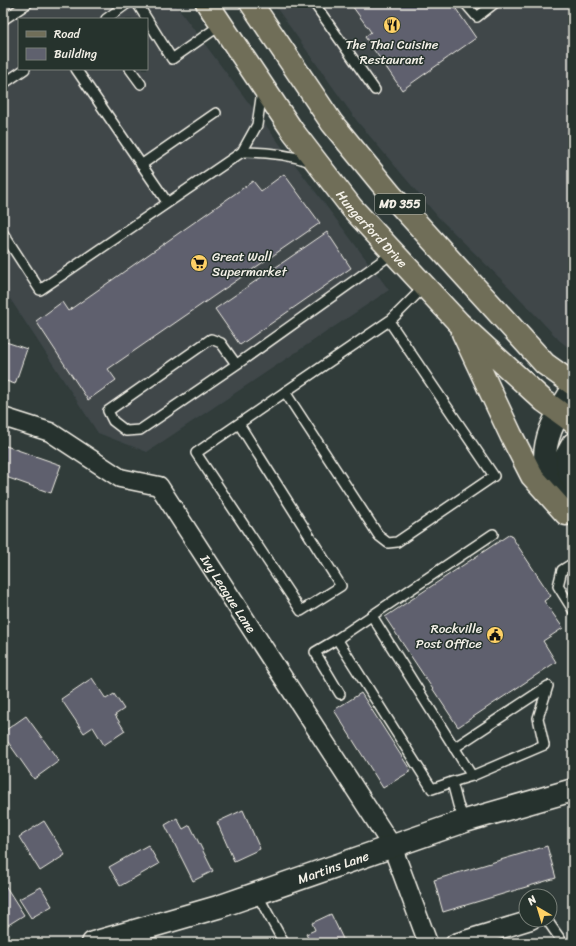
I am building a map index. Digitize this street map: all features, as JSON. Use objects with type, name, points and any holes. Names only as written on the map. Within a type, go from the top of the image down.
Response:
[{"type":"main road","name":"Hungerford Drive","points":[[208,3],[262,85],[318,164],[352,208],[459,323],[544,401],[566,417]]},
{"type":"main road","name":"MD 355","points":[[252,3],[332,123],[391,195],[546,364],[573,384]]},
{"type":"main road","points":[[459,323],[511,436],[532,476],[571,511]]},
{"type":"street","points":[[571,511],[547,477],[544,454],[549,433],[566,417],[573,389]]},
{"type":"street","name":"Ivy League Lane","points":[[3,417],[50,432],[120,478],[158,486],[392,846],[428,943]]},
{"type":"street","points":[[571,511],[563,462],[573,444]]},
{"type":"street","name":"Martins Lane","points":[[92,943],[257,894],[465,821],[573,790]]},
{"type":"street","points":[[455,943],[518,924]]},
{"type":"lane","points":[[3,20],[28,3]]},
{"type":"lane","points":[[107,18],[128,3]]},
{"type":"lane","points":[[137,3],[146,18]]},
{"type":"lane","points":[[314,3],[375,90]]},
{"type":"lane","points":[[465,3],[477,18],[495,3]]},
{"type":"lane","points":[[148,21],[172,59],[222,24]]},
{"type":"lane","points":[[3,84],[24,70]]},
{"type":"lane","points":[[77,70],[167,202]]},
{"type":"lane","points":[[131,70],[141,84]]},
{"type":"lane","points":[[3,233],[40,290],[242,152],[257,125],[262,85]]},
{"type":"lane","points":[[141,165],[216,113]]},
{"type":"lane","points":[[242,152],[289,154],[318,164]]},
{"type":"lane","points":[[236,364],[220,343],[211,339],[108,411],[113,420],[126,431],[140,430],[236,364],[393,253]]},
{"type":"lane","points":[[239,424],[341,586],[301,611],[196,453],[389,321],[425,286]]},
{"type":"lane","points":[[285,392],[379,536],[388,543],[397,542],[494,476],[389,321]]},
{"type":"lane","points":[[340,694],[315,652],[372,616],[493,534]]},
{"type":"lane","points":[[573,563],[562,570],[558,586],[573,610]]},
{"type":"lane","points":[[372,616],[472,776]]},
{"type":"lane","points":[[337,639],[432,788],[472,776],[544,745],[538,718],[548,686],[454,748]]},
{"type":"lane","points":[[452,782],[458,805],[465,821]]},
{"type":"lane","points":[[257,894],[284,943]]},
{"type":"lane","points":[[553,928],[563,943]]},
{"type":"shaded area","points":[[3,3],[174,3],[389,290],[147,452],[98,433],[3,288]]},
{"type":"shaded area","points":[[273,3],[573,3],[573,351],[559,340],[510,288],[439,218],[357,121]]},
{"type":"building","points":[[350,3],[452,3],[476,38],[402,90],[365,37],[371,32]]},
{"type":"building","name":"Great Wall Supermarket","points":[[284,174],[320,223],[108,369],[116,380],[88,400],[36,321],[62,302],[68,311],[253,181],[261,191]]},
{"type":"building","points":[[327,232],[351,268],[240,345],[215,309]]},
{"type":"building","points":[[3,341],[27,349],[15,384],[3,380]]},
{"type":"building","points":[[3,445],[61,465],[51,493],[3,476]]},
{"type":"building","points":[[510,534],[551,596],[544,601],[563,628],[543,641],[556,662],[458,727],[385,617]]},
{"type":"building","points":[[92,678],[106,699],[114,694],[124,709],[115,715],[125,731],[104,745],[93,727],[84,733],[61,699]]},
{"type":"building","points":[[361,693],[411,771],[383,788],[334,710]]},
{"type":"building","points":[[26,716],[59,761],[34,779],[3,735],[3,732]]},
{"type":"building","points":[[243,810],[260,849],[234,861],[217,822]]},
{"type":"building","points":[[177,818],[183,829],[190,825],[213,871],[193,881],[165,825]]},
{"type":"building","points":[[44,821],[65,855],[40,871],[19,837]]},
{"type":"building","points":[[148,845],[159,864],[120,886],[109,867]]},
{"type":"building","points":[[547,846],[556,878],[523,888],[518,888],[518,889],[443,912],[434,880]]},
{"type":"building","points":[[3,882],[24,915],[5,927],[3,924]]},
{"type":"building","points":[[41,887],[52,906],[31,918],[19,899]]},
{"type":"building","points":[[331,914],[345,943],[310,943],[306,934],[315,930],[312,923]]},
{"type":"place","name":"The Thai Cuisine Restaurant","points":[[392,25]]},
{"type":"place","name":"Great Wall Supermarket","points":[[199,263]]},
{"type":"place","name":"Rockville Post Office","points":[[495,635]]}]
